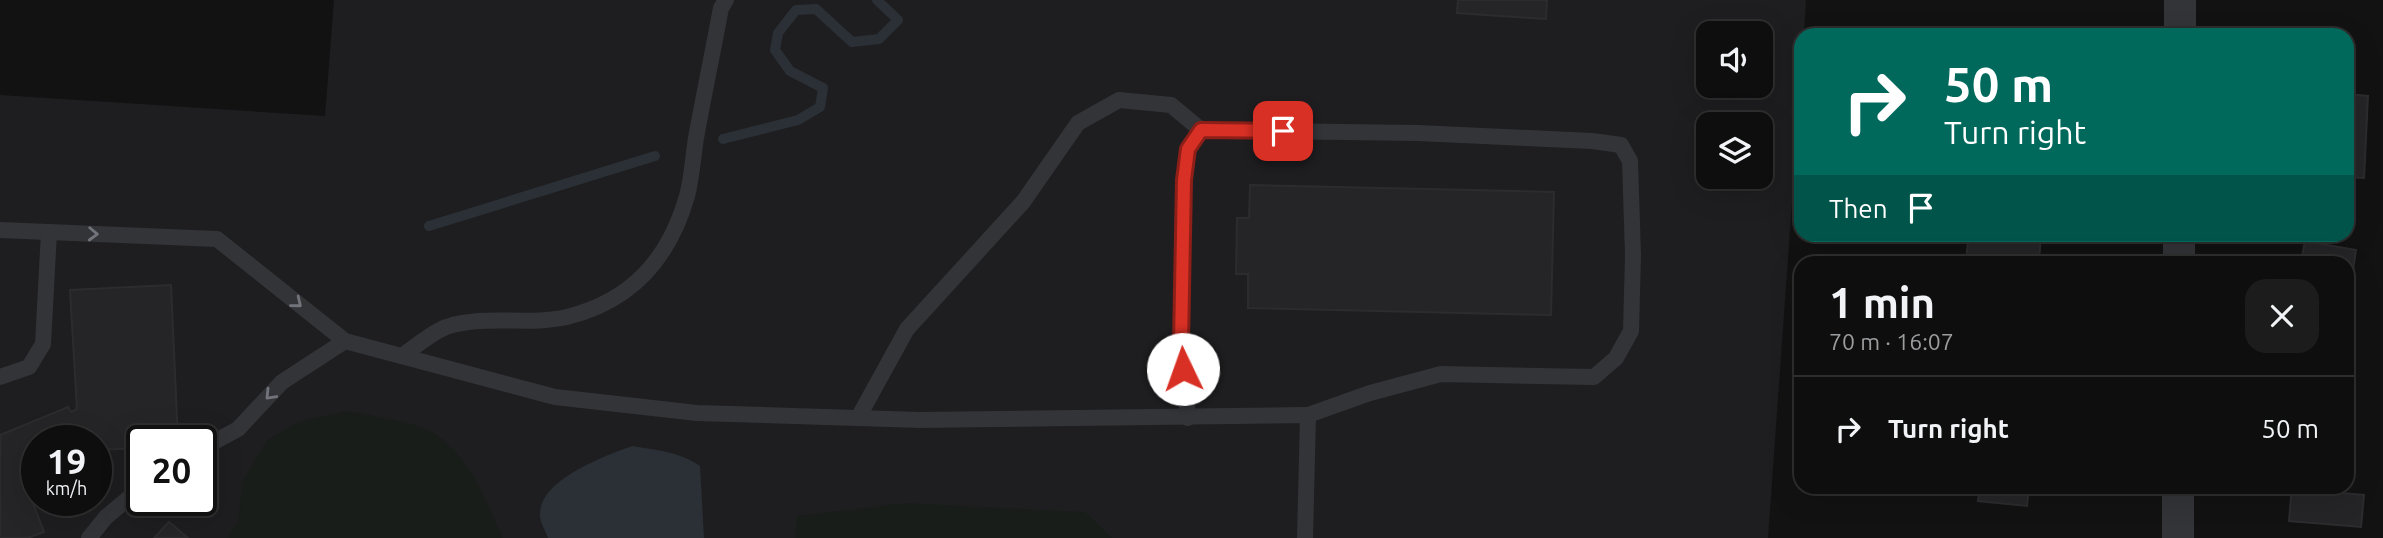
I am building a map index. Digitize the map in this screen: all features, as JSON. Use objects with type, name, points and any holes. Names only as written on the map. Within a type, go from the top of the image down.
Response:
[{"type":"street","points":[[2180,0],[2180,28]]},
{"type":"street","points":[[2178,494],[2178,538]]},
{"type":"lane","points":[[402,356],[443,328],[475,320],[566,317],[603,304],[626,292],[647,272],[665,249],[688,194],[721,8],[726,0]]},
{"type":"lane","points":[[0,230],[217,239],[345,341],[555,397],[697,413],[920,420],[1308,415],[1370,393],[1441,374],[1594,377],[1616,358],[1631,331],[1633,255],[1630,161],[1621,145],[1592,141],[1418,133],[1201,130],[1171,105],[1119,100],[1078,123],[1023,202],[907,328],[858,418]]},
{"type":"lane","points":[[1188,418],[1181,344],[1184,180],[1188,149],[1201,130]]},
{"type":"lane","points":[[0,377],[29,368],[43,344],[50,232]]},
{"type":"lane","points":[[217,440],[238,429],[282,382],[345,341]]},
{"type":"lane","points":[[1305,538],[1308,415]]},
{"type":"lane","points":[[89,538],[106,517],[126,500]]},
{"type":"shaded area","points":[[334,0],[1806,0],[1804,28],[1794,28],[1794,174],[1768,538],[0,538],[0,95],[325,116]]},
{"type":"shaded area","points":[[348,411],[424,428],[446,442],[475,479],[503,538],[227,538],[238,522],[243,480],[267,440],[300,421]]},
{"type":"shaded area","points":[[632,446],[676,455],[700,466],[704,538],[548,538],[540,517],[542,504],[549,492],[575,471]]},
{"type":"shaded area","points":[[906,503],[1085,512],[1112,538],[795,538],[797,516]]},
{"type":"building","points":[[1458,0],[1547,0],[1546,19],[1457,13]]},
{"type":"building","points":[[2354,95],[2368,96],[2364,178],[2354,177]]},
{"type":"building","points":[[1250,185],[1554,192],[1551,315],[1248,308],[1248,274],[1236,274],[1237,218],[1249,218]]},
{"type":"building","points":[[1968,242],[2040,242],[2039,256],[1967,256]]},
{"type":"building","points":[[2305,242],[2356,250],[2354,263],[2354,256],[2302,256]]},
{"type":"building","points":[[171,285],[177,425],[126,425],[126,449],[112,449],[112,425],[24,425],[68,407],[71,412],[77,409],[70,290]]},
{"type":"building","points":[[21,426],[21,516],[38,516],[44,532],[28,538],[0,538],[0,435]]},
{"type":"building","points":[[1979,494],[2028,494],[2027,506],[1978,501]]},
{"type":"building","points":[[2291,494],[2364,495],[2361,527],[2289,521]]},
{"type":"building","points":[[169,522],[188,538],[154,538]]},
{"type":"waterway","points":[[723,139],[798,120],[820,107],[823,88],[790,71],[775,50],[778,33],[796,10],[816,9],[852,42],[879,39],[898,20],[877,0]]},
{"type":"waterway","points":[[429,226],[655,156]]},
{"type":"route","points":[[1183,369],[1183,207],[1188,149],[1201,130],[1283,131]]}]
